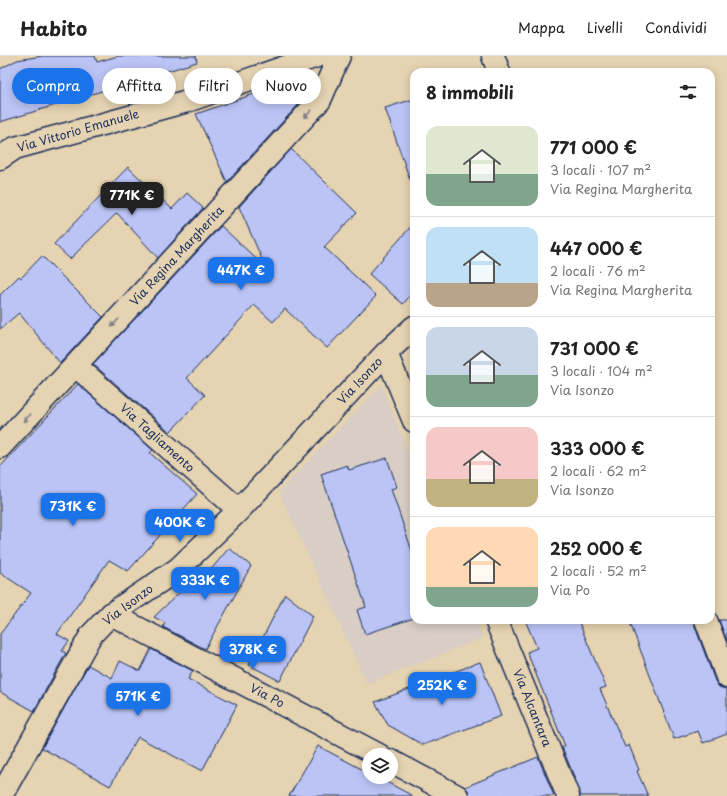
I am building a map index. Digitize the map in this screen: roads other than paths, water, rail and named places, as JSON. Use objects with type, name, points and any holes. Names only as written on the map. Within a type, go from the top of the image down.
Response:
[{"type":"street","name":"Via Vittorio Emanuele","points":[[0,158],[15,148],[184,102],[318,56]]},
{"type":"street","name":"Via Regina Margherita","points":[[0,447],[320,100],[339,56]]},
{"type":"street","points":[[493,56],[498,68]]},
{"type":"street","name":"Via Isonzo","points":[[0,796],[91,635],[111,614],[178,569],[239,510],[386,353],[410,331]]},
{"type":"street","points":[[386,353],[410,411]]},
{"type":"street","name":"Via Tagliamento","points":[[76,366],[239,510]]},
{"type":"street","name":"Via Po","points":[[111,614],[366,748]]},
{"type":"street","name":"Via Alcantara","points":[[498,624],[568,796]]},
{"type":"street","points":[[707,624],[727,677]]},
{"type":"street","points":[[398,765],[458,796]]}]
